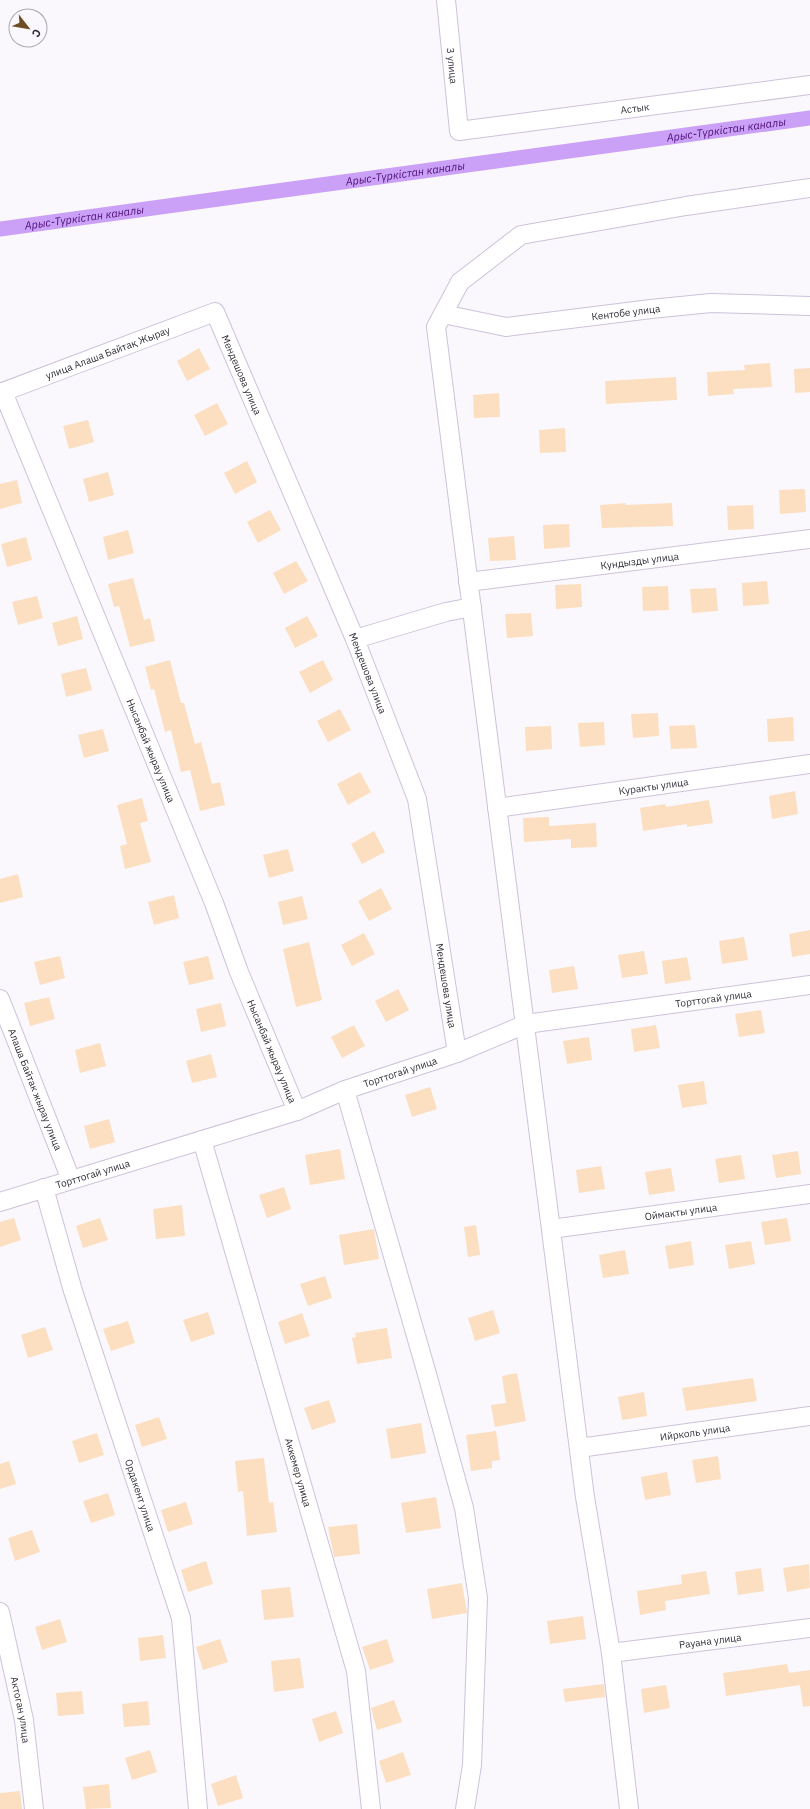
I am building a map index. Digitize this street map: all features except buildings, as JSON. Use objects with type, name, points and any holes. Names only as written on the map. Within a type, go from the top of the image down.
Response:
[{"type":"street","name":"3 улица","points":[[446,0],[459,131]]},
{"type":"street","name":"Астык","points":[[459,131],[810,85]]},
{"type":"street","points":[[629,1809],[611,1653],[585,1496],[436,327],[460,282],[521,235],[686,206],[810,188]]},
{"type":"street","name":"Кентобе улица","points":[[443,314],[506,327],[711,303],[810,306]]},
{"type":"street","name":"улица Алаша Байтақ Жырау","points":[[2,393],[215,312]]},
{"type":"street","name":"Мендешова улица","points":[[215,312],[355,639],[417,799],[457,1053]]},
{"type":"street","name":"Нысанбай жырау улица","points":[[2,393],[214,903],[239,972],[297,1110]]},
{"type":"street","name":"Кундызды улица","points":[[468,582],[810,539]]},
{"type":"street","points":[[355,639],[446,612],[472,607]]},
{"type":"street","name":"Куракты улица","points":[[497,808],[810,764]]},
{"type":"street","name":"Торттогай улица","points":[[0,1202],[297,1110],[346,1090],[457,1053],[526,1024],[810,985]]},
{"type":"street","name":"Алаша Байтак жырау улица","points":[[0,999],[71,1180]]},
{"type":"street","points":[[346,1090],[464,1508],[478,1598],[472,1765],[465,1809]]},
{"type":"street","name":"Аккемер улица","points":[[202,1140],[356,1671],[371,1809]]},
{"type":"street","name":"Ордакент улица","points":[[44,1188],[73,1291],[181,1618],[198,1809]]},
{"type":"street","name":"Оймакты улица","points":[[551,1229],[810,1194]]},
{"type":"street","name":"Ийрколь улица","points":[[579,1448],[810,1416]]},
{"type":"street","name":"Актоган улица","points":[[0,1612],[24,1720],[34,1809]]},
{"type":"street","name":"Рауана улица","points":[[611,1653],[810,1628]]},
{"type":"waterway","name":"Арыс-Түркістан каналы","points":[[0,229],[810,118]]}]
